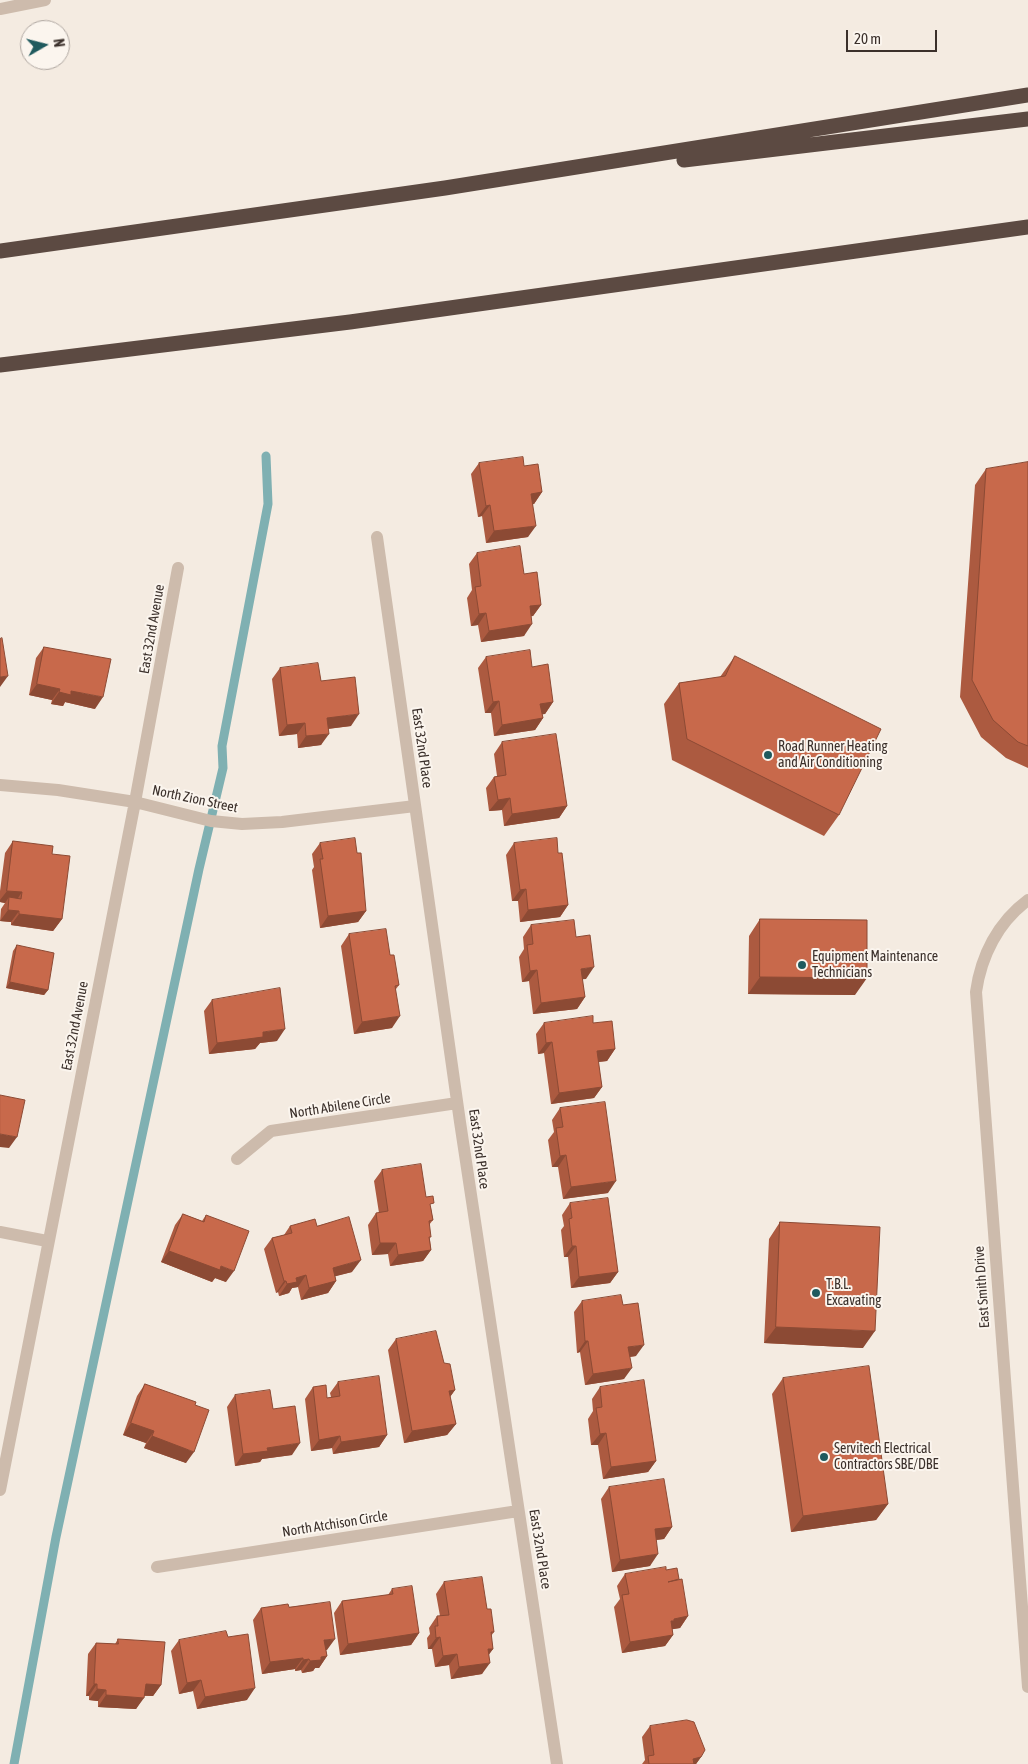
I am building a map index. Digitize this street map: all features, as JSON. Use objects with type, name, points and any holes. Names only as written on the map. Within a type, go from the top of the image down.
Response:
[{"type":"highway","points":[[0,251],[445,188],[1028,96]]},
{"type":"highway","points":[[445,188],[1028,119]]},
{"type":"highway","points":[[0,365],[360,320],[1028,227]]},
{"type":"street","points":[[0,9],[45,0]]},
{"type":"street","name":"East 32nd Place","points":[[377,537],[457,1103],[557,1764]]},
{"type":"street","name":"East 32nd Avenue","points":[[0,1490],[47,1241],[135,802],[178,568]]},
{"type":"street","name":"North Zion Street","points":[[0,786],[58,790],[135,802],[211,821],[242,824],[282,822],[415,806]]},
{"type":"street","name":"East Smith Drive","points":[[1028,900],[1015,910],[988,947],[978,976],[976,992],[1028,1688]]},
{"type":"street","name":"North Abilene Circle","points":[[237,1158],[271,1131],[457,1103]]},
{"type":"street","points":[[0,1232],[47,1241]]},
{"type":"street","name":"North Atchison Circle","points":[[157,1566],[518,1510]]},
{"type":"building","points":[[523,457],[524,466],[538,464],[542,492],[531,494],[536,526],[494,531],[490,505],[486,506],[479,463]]},
{"type":"building","points":[[1028,462],[1028,746],[1018,742],[993,720],[972,680],[986,469]]},
{"type":"building","points":[[520,546],[524,574],[537,572],[541,605],[530,606],[532,624],[489,631],[486,613],[479,614],[475,587],[481,586],[477,553]]},
{"type":"building","points":[[2,638],[8,676],[0,677],[0,639]]},
{"type":"building","points":[[44,647],[111,659],[103,697],[71,691],[71,695],[59,692],[60,689],[37,684]]},
{"type":"building","points":[[530,650],[532,667],[548,664],[553,702],[540,704],[543,718],[502,725],[499,701],[493,702],[486,657]]},
{"type":"building","name":"Road Runner Heating and Air Conditioning","points":[[735,656],[881,729],[839,815],[687,739],[679,683],[725,676]]},
{"type":"building","points":[[318,663],[321,681],[355,677],[359,714],[327,718],[329,734],[306,736],[305,723],[287,725],[280,668]]},
{"type":"building","points":[[556,734],[567,806],[512,814],[510,798],[498,800],[494,777],[506,775],[502,742]]},
{"type":"building","points":[[355,838],[357,853],[361,853],[366,911],[328,916],[320,859],[323,859],[320,843]]},
{"type":"building","points":[[557,838],[558,853],[562,853],[568,905],[528,910],[526,889],[520,890],[514,843]]},
{"type":"building","points":[[13,841],[53,846],[52,854],[70,856],[62,919],[19,914],[19,911],[8,910],[9,897],[21,899],[22,892],[7,891]]},
{"type":"building","name":"Equipment Maintenance Technicians","points":[[760,919],[867,920],[867,978],[760,977]]},
{"type":"building","points":[[574,920],[576,937],[590,935],[594,967],[581,969],[585,997],[541,1003],[537,970],[530,971],[527,945],[533,944],[531,925]]},
{"type":"building","points":[[386,929],[390,955],[394,955],[399,985],[395,986],[400,1016],[362,1022],[349,934]]},
{"type":"building","points":[[17,945],[54,953],[48,990],[10,982]]},
{"type":"building","points":[[280,988],[285,1029],[263,1032],[263,1037],[217,1043],[212,1000]]},
{"type":"building","points":[[593,1016],[593,1023],[612,1021],[615,1049],[597,1051],[602,1087],[559,1093],[552,1042],[546,1043],[544,1023]]},
{"type":"building","points":[[0,1095],[25,1100],[17,1137],[0,1134]]},
{"type":"building","points":[[605,1102],[616,1181],[571,1187],[566,1155],[560,1156],[556,1128],[563,1127],[560,1108]]},
{"type":"building","points":[[421,1164],[426,1197],[433,1196],[434,1203],[430,1204],[433,1220],[429,1221],[431,1250],[398,1255],[396,1243],[380,1243],[376,1213],[388,1211],[382,1170]]},
{"type":"building","points":[[608,1198],[618,1272],[579,1277],[576,1246],[572,1246],[569,1219],[572,1218],[570,1203]]},
{"type":"building","points":[[183,1214],[204,1222],[206,1215],[249,1231],[234,1271],[221,1266],[220,1270],[169,1251]]},
{"type":"building","points":[[349,1217],[361,1260],[333,1268],[336,1281],[309,1288],[306,1275],[296,1278],[297,1282],[287,1284],[284,1281],[272,1238],[292,1233],[290,1226],[315,1219],[317,1226]]},
{"type":"building","name":"T.B.L. Excavating","points":[[780,1222],[880,1227],[875,1331],[776,1327]]},
{"type":"building","points":[[621,1295],[623,1305],[638,1303],[644,1345],[628,1347],[632,1368],[593,1374],[588,1341],[585,1341],[582,1301]]},
{"type":"building","points":[[436,1331],[444,1363],[450,1364],[455,1390],[449,1391],[456,1424],[412,1431],[396,1339]]},
{"type":"building","name":"Servitech Electrical Contractors SBE/DBE","points":[[869,1366],[888,1504],[803,1516],[783,1378]]},
{"type":"building","points":[[379,1376],[387,1435],[341,1442],[340,1436],[319,1440],[313,1387],[326,1385],[327,1398],[340,1396],[338,1382]]},
{"type":"building","points":[[644,1380],[656,1461],[611,1467],[606,1433],[600,1434],[596,1408],[602,1407],[600,1387]]},
{"type":"building","points":[[145,1384],[196,1402],[195,1405],[209,1410],[194,1452],[152,1436],[154,1431],[131,1423]]},
{"type":"building","points":[[270,1390],[273,1409],[295,1406],[300,1443],[267,1448],[268,1451],[243,1454],[235,1395]]},
{"type":"building","points":[[664,1479],[672,1527],[655,1529],[658,1554],[620,1560],[609,1487]]},
{"type":"building","points":[[666,1567],[666,1570],[677,1568],[679,1579],[668,1582],[682,1579],[688,1616],[671,1621],[673,1635],[630,1642],[622,1595],[629,1594],[625,1574]]},
{"type":"building","points":[[482,1577],[487,1609],[491,1609],[494,1632],[491,1632],[493,1649],[488,1649],[490,1663],[459,1667],[457,1654],[443,1656],[440,1637],[436,1638],[435,1626],[438,1626],[437,1616],[449,1615],[444,1582]]},
{"type":"building","points":[[412,1586],[419,1633],[348,1644],[342,1601],[393,1594],[392,1589]]},
{"type":"building","points":[[330,1602],[335,1639],[324,1640],[327,1656],[321,1657],[321,1660],[310,1661],[309,1659],[303,1660],[303,1658],[270,1662],[261,1608],[288,1604],[289,1607]]},
{"type":"building","points":[[226,1631],[228,1637],[248,1634],[255,1688],[205,1697],[201,1680],[187,1683],[179,1640]]},
{"type":"building","points":[[118,1639],[165,1642],[161,1685],[146,1684],[144,1698],[106,1695],[106,1690],[97,1689],[97,1684],[94,1684],[96,1643],[118,1644]]},
{"type":"building","points":[[687,1720],[694,1722],[705,1750],[701,1757],[693,1759],[694,1764],[649,1764],[648,1756],[654,1755],[650,1726]]},
{"type":"waterway","points":[[14,1764],[56,1537],[199,869],[223,768],[222,746],[268,504],[266,456]]},
{"type":"place","name":"Road Runner Heating and Air Conditioning","points":[[768,755]]},
{"type":"place","name":"Equipment Maintenance Technicians","points":[[802,965]]},
{"type":"place","name":"T.B.L. Excavating","points":[[816,1293]]},
{"type":"place","name":"Servitech Electrical Contractors SBE/DBE","points":[[824,1457]]}]
